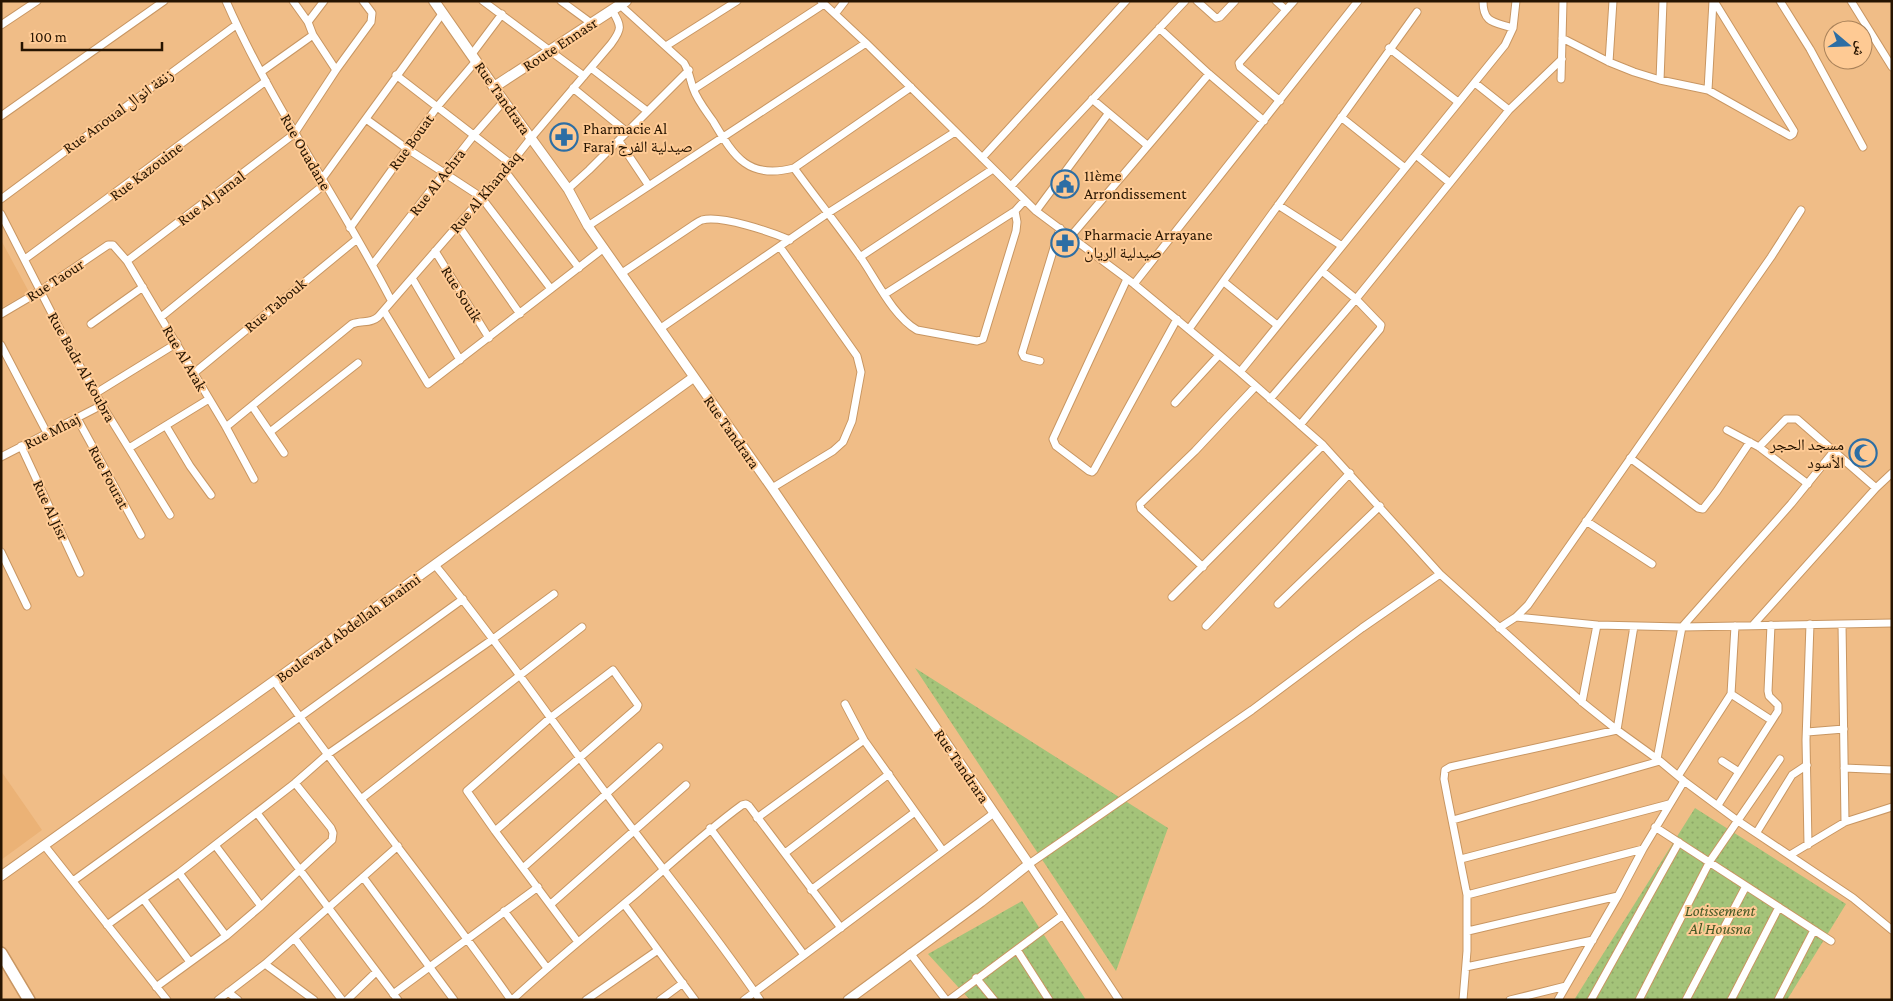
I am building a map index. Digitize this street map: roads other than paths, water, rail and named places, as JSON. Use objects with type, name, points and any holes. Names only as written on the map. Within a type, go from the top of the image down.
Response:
[{"type":"main road","name":"Rue Tandrara","points":[[435,2],[494,86]]},
{"type":"main road","name":"Route Ennasr","points":[[494,86],[619,6]]},
{"type":"main road","points":[[1,954],[29,1000]]},
{"type":"street","points":[[1,25],[37,1]]},
{"type":"street","points":[[1,116],[164,1]]},
{"type":"street","name":"Rue Ouadane","points":[[226,1],[236,25],[294,134],[373,264],[391,300]]},
{"type":"street","points":[[293,1],[308,22],[313,35],[336,70]]},
{"type":"street","points":[[308,22],[324,1]]},
{"type":"street","name":"Rue Al Jamal","points":[[128,261],[294,134],[336,70],[371,22],[372,13],[363,1]]},
{"type":"street","points":[[484,1],[584,76]]},
{"type":"street","points":[[562,1],[591,23]]},
{"type":"street","points":[[666,46],[737,1]]},
{"type":"street","points":[[835,14],[845,1]]},
{"type":"street","points":[[982,158],[1126,1]]},
{"type":"street","points":[[1011,186],[1184,1]]},
{"type":"street","points":[[1197,1],[1216,18],[1220,17],[1235,1]]},
{"type":"street","points":[[1276,1],[1286,10]]},
{"type":"street","points":[[1280,100],[1240,67],[1239,63],[1294,1]]},
{"type":"street","points":[[1134,284],[1358,1]]},
{"type":"street","points":[[1483,1],[1483,12],[1488,20],[1513,28]]},
{"type":"street","points":[[1240,372],[1505,45],[1513,28],[1516,1]]},
{"type":"street","points":[[1561,79],[1563,1]]},
{"type":"street","points":[[1610,62],[1613,1]]},
{"type":"street","points":[[1660,80],[1663,1]]},
{"type":"street","points":[[1562,38],[1610,62],[1660,80],[1708,90],[1790,136],[1794,131],[1713,1]]},
{"type":"street","points":[[1708,90],[1713,1]]},
{"type":"street","points":[[1780,1],[1810,49],[1863,147]]},
{"type":"street","points":[[1851,1],[1892,67]]},
{"type":"street","points":[[694,88],[822,3],[866,43],[1036,212],[1128,279],[1324,445],[1440,574],[1582,702],[1616,730],[1738,821],[1853,898],[1892,930]]},
{"type":"street","points":[[619,6],[666,46],[689,70],[694,88],[723,138],[742,162],[766,171],[781,171],[794,168],[911,87]]},
{"type":"street","name":"Rue Al Khandaq","points":[[384,311],[391,300],[511,164],[620,31],[619,6]]},
{"type":"street","points":[[1189,329],[1389,48],[1417,12]]},
{"type":"street","points":[[161,318],[323,181],[396,75],[442,14]]},
{"type":"street","name":"Rue Bouat","points":[[350,228],[406,148],[474,57],[502,14]]},
{"type":"street","name":"Rue Anoual زنقة انوال","points":[[1,199],[236,25]]},
{"type":"street","points":[[1159,28],[1208,74],[1264,121]]},
{"type":"street","points":[[261,72],[313,35]]},
{"type":"street","points":[[588,226],[866,43]]},
{"type":"street","points":[[1389,48],[1458,102]]},
{"type":"street","points":[[1270,399],[1356,299],[1508,110],[1562,59]]},
{"type":"street","points":[[591,68],[647,111]]},
{"type":"street","points":[[568,188],[619,142],[647,111],[689,70]]},
{"type":"street","points":[[1071,236],[1208,74]]},
{"type":"street","points":[[396,75],[511,164]]},
{"type":"street","name":"Rue Kazouine","points":[[25,259],[266,82]]},
{"type":"street","points":[[1475,83],[1508,110]]},
{"type":"street","name":"Rue Tandrara","points":[[494,86],[568,188],[588,226],[772,488],[1029,864]]},
{"type":"street","points":[[573,88],[627,132]]},
{"type":"street","points":[[1092,99],[1147,145]]},
{"type":"street","name":"Rue Al Achra","points":[[373,264],[474,135],[504,102]]},
{"type":"street","points":[[1036,212],[1108,114]]},
{"type":"street","points":[[1341,117],[1405,168]]},
{"type":"street","points":[[366,119],[481,198],[551,289]]},
{"type":"street","points":[[661,328],[828,213],[955,132]]},
{"type":"street","points":[[619,142],[649,186]]},
{"type":"street","points":[[1416,154],[1450,183]]},
{"type":"street","points":[[794,168],[860,257],[898,314],[917,330],[977,341],[983,339],[1016,231],[1018,222],[1015,211]]},
{"type":"street","points":[[860,257],[993,169]]},
{"type":"street","points":[[505,171],[579,268]]},
{"type":"street","points":[[885,294],[1015,211],[1025,200]]},
{"type":"street","points":[[1278,206],[1342,246]]},
{"type":"street","points":[[1499,628],[1516,617],[1528,604],[1771,257],[1801,210]]},
{"type":"street","name":"Rue Badr Al Koubra","points":[[1,214],[69,347],[102,405],[170,515]]},
{"type":"street","points":[[622,273],[702,220],[740,224],[770,232],[790,240]]},
{"type":"street","points":[[458,225],[520,314]]},
{"type":"street","points":[[1040,361],[1024,357],[1022,353],[1060,228]]},
{"type":"street","name":"Rue Tabouk","points":[[194,373],[357,239]]},
{"type":"street","name":"Rue Al Arak","points":[[108,245],[113,245],[128,261],[226,427],[254,479]]},
{"type":"street","name":"Rue Taour","points":[[1,314],[40,291],[108,245]]},
{"type":"street","points":[[772,488],[833,451],[843,442],[852,421],[861,372],[857,356],[780,247]]},
{"type":"street","points":[[226,427],[352,324],[358,321],[370,322],[384,311],[428,384],[604,248]]},
{"type":"street","name":"Rue Souik","points":[[435,250],[489,338]]},
{"type":"street","points":[[1300,425],[1380,329],[1381,325],[1356,299],[1322,270]]},
{"type":"street","points":[[412,278],[460,360]]},
{"type":"street","points":[[1128,279],[1053,439],[1056,446],[1090,471],[1094,470],[1177,319]]},
{"type":"street","points":[[1224,282],[1277,325]]},
{"type":"street","points":[[91,324],[143,287]]},
{"type":"street","points":[[96,394],[177,343]]},
{"type":"street","points":[[1,345],[47,433]]},
{"type":"street","points":[[1175,403],[1219,355]]},
{"type":"street","points":[[270,432],[358,363]]},
{"type":"street","name":"Boulevard Abdellah Enaimi","points":[[1,876],[694,377]]},
{"type":"street","points":[[1203,566],[1141,509],[1140,504],[1195,451],[1256,386]]},
{"type":"street","points":[[129,448],[209,399]]},
{"type":"street","name":"Rue Mhaj","points":[[1,457],[102,405]]},
{"type":"street","points":[[252,406],[284,453]]},
{"type":"street","name":"Rue Fourat","points":[[77,418],[141,535]]},
{"type":"street","points":[[1759,447],[1786,419],[1797,419],[1876,488]]},
{"type":"street","points":[[166,426],[190,466],[211,495]]},
{"type":"street","points":[[1727,430],[1759,447],[1808,484]]},
{"type":"street","points":[[1630,458],[1698,508],[1703,509],[1717,492],[1750,442]]},
{"type":"street","points":[[1172,597],[1324,445]]},
{"type":"street","name":"Rue Al Jisr","points":[[21,446],[80,573]]},
{"type":"street","points":[[1658,760],[1682,627],[1808,484],[1834,451]]},
{"type":"street","points":[[1206,626],[1350,473]]},
{"type":"street","points":[[1754,625],[1876,488],[1892,473]]},
{"type":"street","points":[[1278,604],[1380,506]]},
{"type":"street","points":[[1586,521],[1652,564]]},
{"type":"street","points":[[1,552],[27,606]]},
{"type":"street","points":[[435,565],[493,639],[760,1000]]},
{"type":"street","points":[[848,1000],[981,902],[1029,864],[1252,710],[1362,628],[1440,574]]},
{"type":"street","points":[[107,925],[144,900],[257,813],[328,754],[554,594]]},
{"type":"street","points":[[73,881],[463,599]]},
{"type":"street","points":[[1516,617],[1597,625],[1682,627],[1892,623]]},
{"type":"street","points":[[1808,845],[1807,732],[1810,624]]},
{"type":"street","points":[[1842,624],[1845,822]]},
{"type":"street","points":[[1582,702],[1597,625]]},
{"type":"street","points":[[1718,805],[1778,711],[1778,706],[1769,696],[1768,691],[1772,625]]},
{"type":"street","points":[[1616,730],[1634,626]]},
{"type":"street","points":[[1558,1000],[1618,896],[1681,779],[1731,694],[1735,626]]},
{"type":"street","points":[[361,800],[582,627]]},
{"type":"street","points":[[495,831],[638,707],[616,672],[610,670],[550,718],[467,791],[495,831],[524,867],[578,942]]},
{"type":"street","points":[[274,681],[512,1000],[710,828],[746,804],[840,928]]},
{"type":"street","points":[[1731,694],[1772,720]]},
{"type":"street","points":[[845,704],[864,740],[943,852]]},
{"type":"street","points":[[1807,732],[1844,729]]},
{"type":"street","points":[[1463,1000],[1468,932],[1467,895],[1444,779],[1445,770],[1450,767],[1616,730]]},
{"type":"street","points":[[757,818],[864,740]]},
{"type":"street","points":[[524,867],[659,748]]},
{"type":"street","points":[[1639,1000],[1710,861],[1780,759]]},
{"type":"street","points":[[1453,820],[1658,760]]},
{"type":"street","points":[[1722,761],[1739,772]]},
{"type":"street","points":[[1757,832],[1792,775],[1807,765]]},
{"type":"street","points":[[1844,768],[1892,770]]},
{"type":"street","points":[[785,853],[889,774]]},
{"type":"street","points":[[156,987],[226,936],[332,840],[334,837],[331,828],[295,783]]},
{"type":"street","points":[[551,904],[686,785]]},
{"type":"street","points":[[1461,859],[1669,804]]},
{"type":"street","points":[[1790,855],[1845,822],[1892,807]]},
{"type":"street","points":[[811,890],[915,812]]},
{"type":"street","points":[[257,813],[395,997],[430,966],[538,887]]},
{"type":"street","points":[[744,1000],[994,813]]},
{"type":"street","points":[[1656,827],[1831,941]]},
{"type":"street","points":[[710,828],[804,955]]},
{"type":"street","points":[[1592,1000],[1679,842]]},
{"type":"street","points":[[215,844],[261,906]]},
{"type":"street","points":[[44,845],[167,1000]]},
{"type":"street","points":[[218,1000],[265,964],[398,846]]},
{"type":"street","points":[[1467,895],[1643,849]]},
{"type":"street","points":[[1029,864],[1119,1000]]},
{"type":"street","points":[[179,873],[226,936]]},
{"type":"street","points":[[363,877],[454,1000]]},
{"type":"street","points":[[1686,1000],[1746,886]]},
{"type":"street","points":[[1468,932],[1618,896]]},
{"type":"street","points":[[144,900],[190,962]]},
{"type":"street","points":[[624,904],[695,1000]]},
{"type":"street","points":[[1731,1000],[1779,907]]},
{"type":"street","points":[[504,911],[547,968]]},
{"type":"street","points":[[910,953],[947,1000],[1063,915]]},
{"type":"street","points":[[1778,1000],[1814,930]]},
{"type":"street","points":[[295,938],[342,1000]]},
{"type":"street","points":[[1466,968],[1593,940]]},
{"type":"street","points":[[586,1000],[658,950]]},
{"type":"street","points":[[1017,950],[1049,1000]]},
{"type":"street","points":[[265,964],[314,1000]]},
{"type":"street","points":[[348,1000],[376,972]]},
{"type":"street","points":[[976,978],[994,1000]]},
{"type":"street","points":[[660,1000],[682,983]]},
{"type":"street","points":[[1510,1000],[1566,986]]},
{"type":"street","points":[[228,992],[238,1000]]},
{"type":"place","name":"Pharmacie Al Faraj صيدلية الفرج","points":[[564,137]]},
{"type":"place","name":"11ème Arrondissement","points":[[1065,184]]},
{"type":"place","name":"Pharmacie Arrayane صيدلية الريان","points":[[1065,243]]},
{"type":"place","name":"مسجد الحجر الأسود","points":[[1863,453]]},
{"type":"park label","name":"Lotissement Al Housna","points":[[1720,919]]}]
